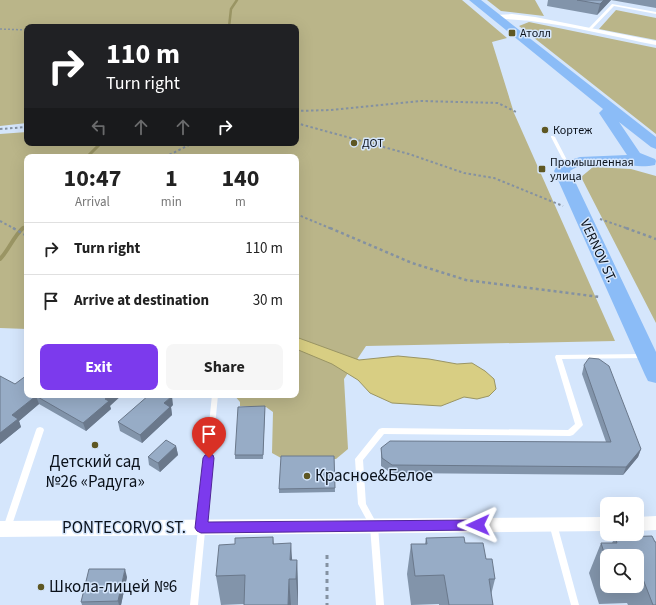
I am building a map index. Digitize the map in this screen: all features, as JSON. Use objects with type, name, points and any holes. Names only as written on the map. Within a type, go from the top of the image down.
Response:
[{"type":"main road","points":[[474,0],[656,145]]},
{"type":"main road","points":[[592,94],[635,156],[651,162]]},
{"type":"main road","points":[[567,164],[622,158],[632,151],[637,145],[656,145]]},
{"type":"main road","points":[[606,160],[651,162]]},
{"type":"main road","name":"VERNOV ST.","points":[[567,164],[562,171],[656,375]]},
{"type":"street","points":[[496,17],[519,16],[656,43]]},
{"type":"street","name":"PONTECORVO ST.","points":[[3,529],[600,524]]},
{"type":"street","points":[[644,524],[656,524]]},
{"type":"lane","points":[[590,30],[613,5],[656,13]]},
{"type":"lane","points":[[553,137],[567,164]]},
{"type":"lane","points":[[380,605],[374,526],[362,504],[359,459],[382,431],[570,433],[578,425],[558,357],[647,356]]},
{"type":"lane","points":[[194,605],[215,398]]},
{"type":"lane","points":[[3,529],[40,430]]},
{"type":"lane","points":[[553,524],[575,605]]},
{"type":"path","points":[[0,29],[24,30]]},
{"type":"path","points":[[299,111],[331,110],[421,101],[498,103],[518,113]]},
{"type":"path","points":[[299,124],[308,128],[361,140],[402,152],[464,173],[494,178],[580,212],[656,239]]},
{"type":"path","points":[[0,129],[24,127]]},
{"type":"path","points":[[171,154],[187,146]]},
{"type":"path","points":[[299,215],[412,263],[466,280],[600,297]]},
{"type":"path","points":[[0,221],[24,234]]},
{"type":"path","points":[[327,555],[327,605]]},
{"type":"shaded area","points":[[0,0],[462,0],[507,38],[492,42],[514,113],[615,341],[366,346],[344,379],[348,449],[336,459],[281,458],[272,453],[273,412],[266,407],[240,406],[240,402],[237,398],[299,398],[299,154],[24,154],[24,329],[0,328],[0,134],[24,132],[24,146],[299,146],[299,24],[24,24],[24,123],[0,126]]},
{"type":"shaded area","points":[[487,0],[535,0],[544,16],[501,11]]},
{"type":"shaded area","points":[[616,10],[656,18],[656,40],[599,29]]},
{"type":"shaded area","points":[[529,22],[656,48],[656,134],[519,26]]},
{"type":"shaded area","points":[[593,167],[631,169],[656,176],[656,323],[581,177]]},
{"type":"shaded area","points":[[299,338],[359,360],[398,356],[457,364],[472,363],[494,379],[496,389],[489,396],[477,399],[464,397],[441,406],[392,403],[370,393],[358,380],[332,364],[299,350]]},
{"type":"building","points":[[577,0],[604,0],[600,4]]},
{"type":"building","points":[[589,358],[599,359],[609,366],[641,449],[626,467],[392,465],[382,458],[381,448],[390,441],[611,442],[584,365]]},
{"type":"building","points":[[0,376],[15,384],[24,377],[24,398],[33,398],[12,415],[18,419],[0,433]]},
{"type":"building","points":[[39,398],[106,398],[105,399],[109,401],[83,423]]},
{"type":"building","points":[[146,398],[170,398],[164,403],[170,407],[140,435],[118,422]]},
{"type":"building","points":[[265,406],[263,455],[235,455],[238,407]]},
{"type":"building","points":[[166,440],[176,446],[158,463],[148,457]]},
{"type":"building","name":"Красное&Белое","points":[[281,456],[334,456],[335,488],[279,489]]},
{"type":"building","points":[[644,536],[652,536],[656,542],[656,605],[653,605],[644,582],[644,549],[603,549],[601,543],[617,543],[616,541],[644,541]]},
{"type":"building","points":[[273,537],[273,544],[291,543],[290,560],[297,560],[296,579],[289,579],[288,605],[244,605],[245,575],[216,576],[219,545],[235,544],[235,538]]},
{"type":"building","points":[[464,537],[465,543],[483,543],[486,559],[492,559],[495,579],[489,579],[493,605],[449,605],[444,575],[415,576],[411,544],[427,544],[426,538]]},
{"type":"building","points":[[89,569],[125,569],[118,601],[81,602]]},
{"type":"waterway","points":[[229,24],[231,9],[237,0]]},
{"type":"waterway","points":[[90,154],[98,146]]},
{"type":"waterway","points":[[0,259],[16,235],[22,229]]},
{"type":"place","name":"Атолл","points":[[512,33]]},
{"type":"place","name":"Кортеж","points":[[545,130]]},
{"type":"place","name":"ДОТ","points":[[354,143]]},
{"type":"place","name":"Промышленная улица","points":[[542,169]]},
{"type":"place","name":"Детский сад №26 «Радуга»","points":[[95,445]]},
{"type":"place","name":"Красное&Белое","points":[[307,476]]},
{"type":"place","name":"Школа-лицей №6","points":[[41,587]]},
{"type":"route","points":[[209,458],[201,528],[478,525]]}]
